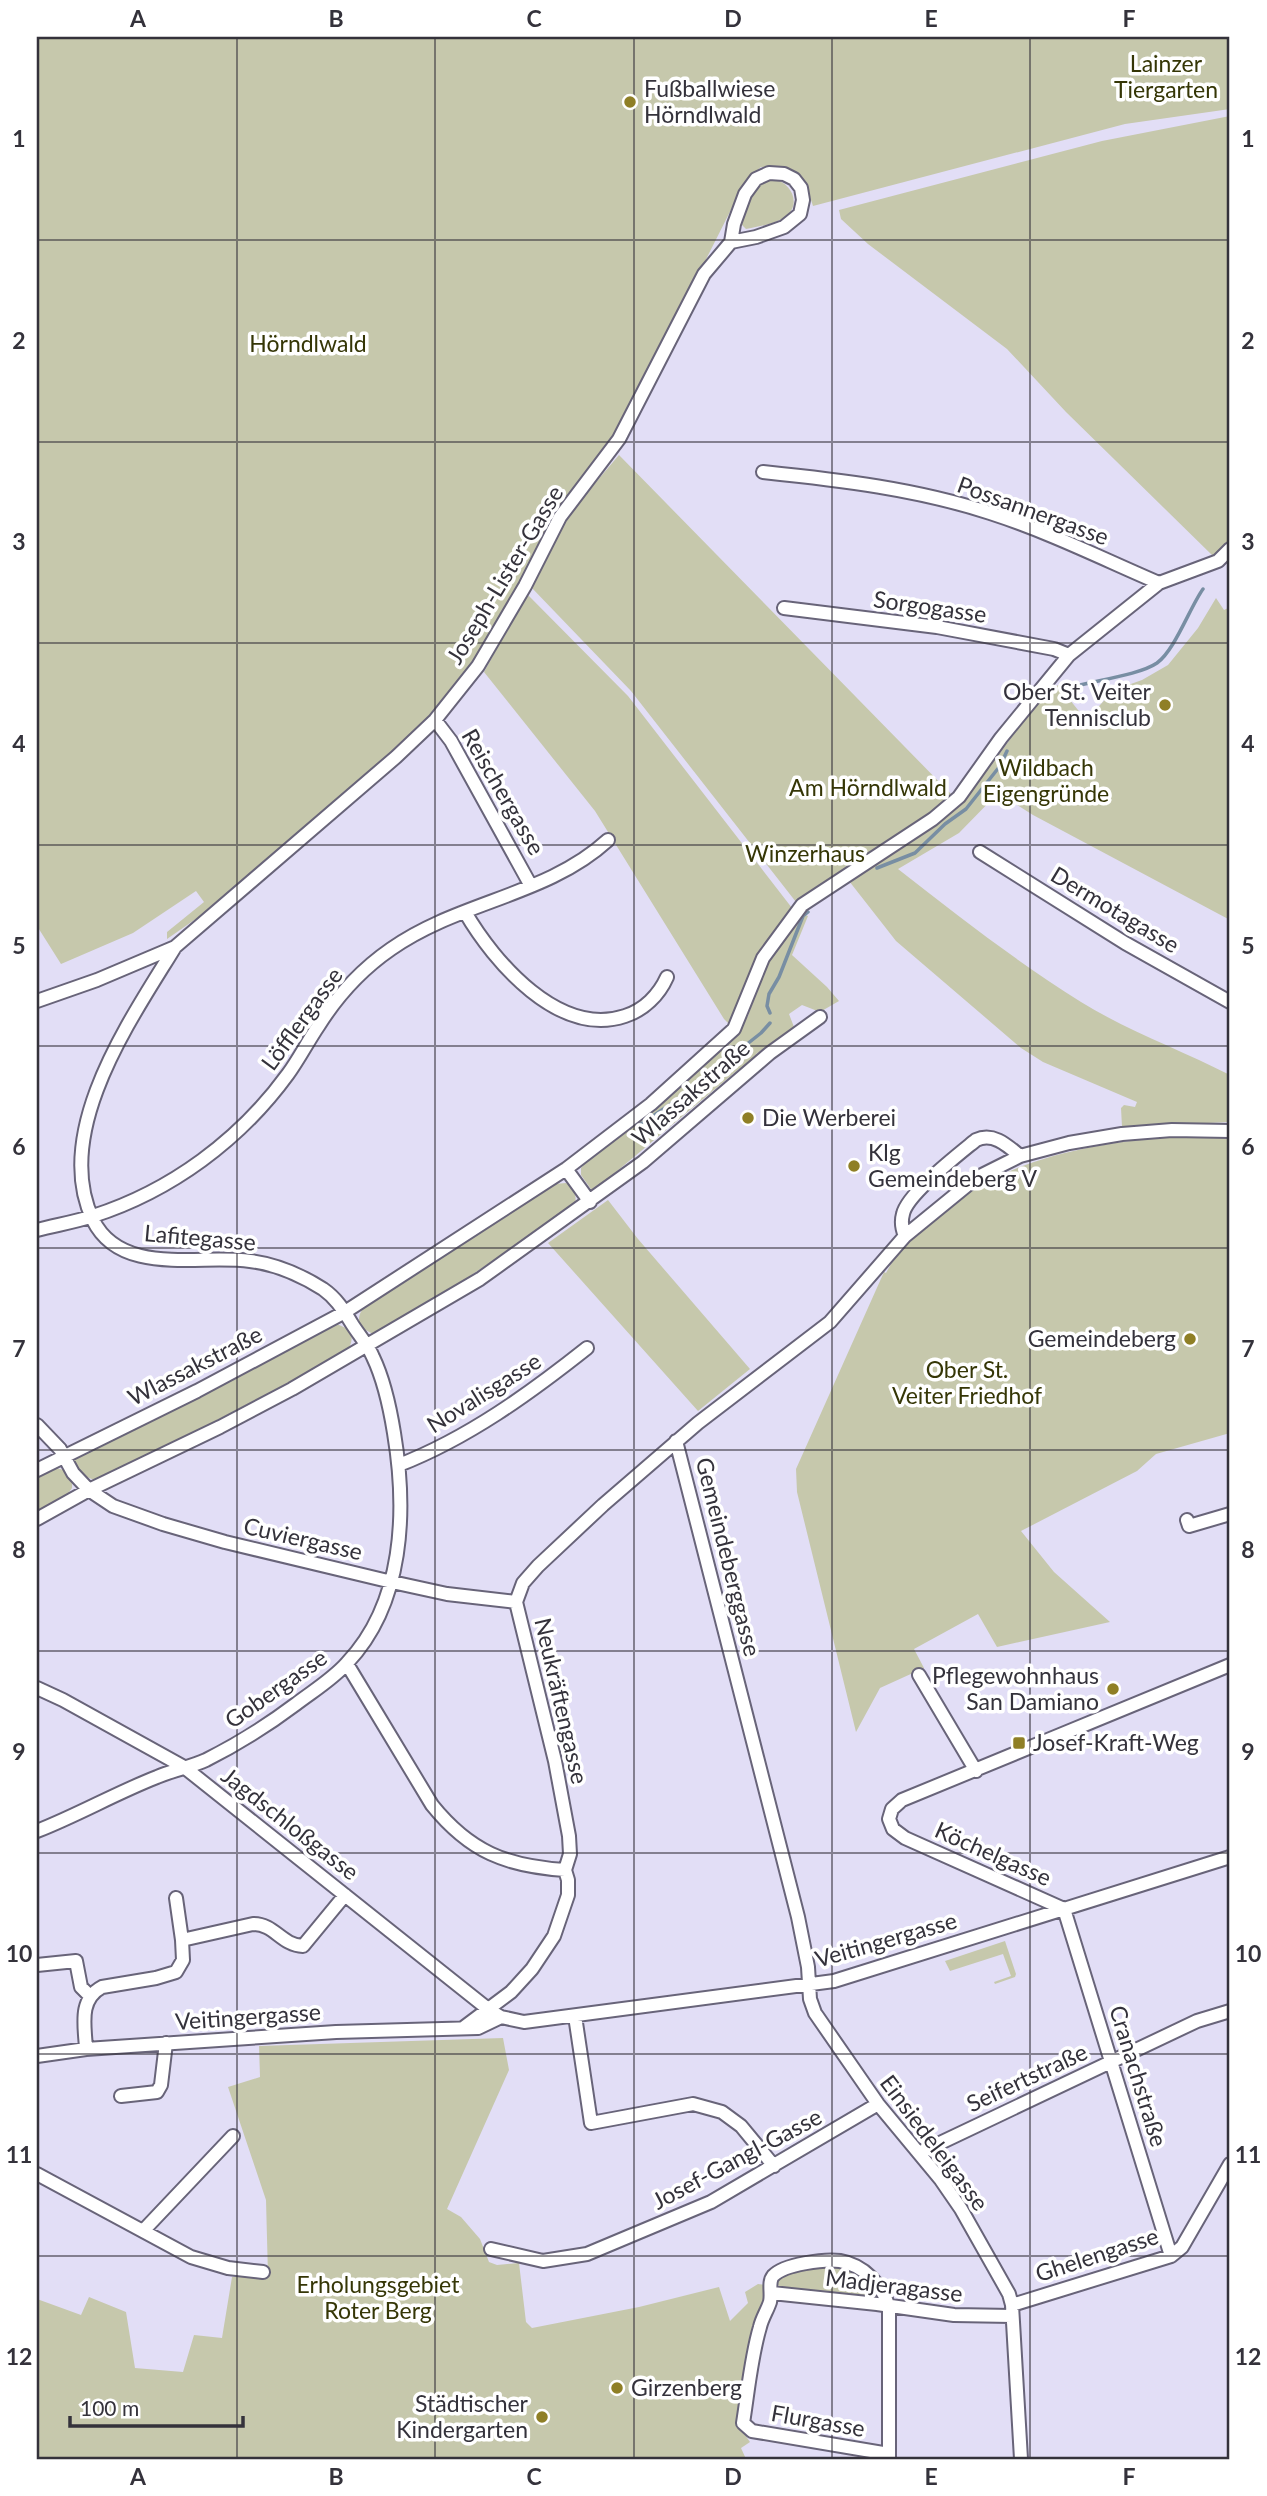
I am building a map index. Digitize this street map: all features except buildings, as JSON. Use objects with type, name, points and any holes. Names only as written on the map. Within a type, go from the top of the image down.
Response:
[{"type":"street","name":"Joseph-Lister-Gasse","points":[[37,1001],[97,980],[174,947],[435,720],[478,666],[525,586],[560,517],[619,439],[704,274],[731,242],[734,224],[745,194],[756,179],[769,173],[784,173],[794,179],[801,188],[803,200],[798,217],[785,227],[731,242]]},
{"type":"street","name":"Possannergasse","points":[[763,472],[879,486],[991,513],[1070,543],[1159,583]]},
{"type":"street","points":[[1069,654],[1159,583],[1218,561],[1230,549]]},
{"type":"street","name":"Sorgogasse","points":[[784,608],[937,627],[1069,654]]},
{"type":"street","name":"Wlassakstraße","points":[[37,1471],[197,1391],[345,1312],[566,1169],[651,1104],[734,1029],[763,958],[798,910],[933,819],[958,797],[1001,738],[1069,654]]},
{"type":"street","name":"Reischergasse","points":[[435,720],[451,741],[531,886]]},
{"type":"street","name":"Löfflergasse","points":[[37,1230],[91,1217],[130,1202],[172,1180],[225,1142],[246,1123],[278,1088],[321,1022],[355,979],[394,947],[416,933],[575,866],[608,840]]},
{"type":"street","name":"Dermotagasse","points":[[980,852],[1125,943],[1230,1002]]},
{"type":"street","points":[[465,912],[489,949],[522,983],[554,1006],[584,1018],[612,1020],[640,1009],[656,994],[667,977]]},
{"type":"street","points":[[91,1217],[82,1169],[87,1125],[95,1097],[115,1046],[174,947]]},
{"type":"street","name":"Wlassakstraße","points":[[37,1519],[89,1490],[220,1427],[367,1346],[480,1279],[643,1162],[770,1053],[820,1017]]},
{"type":"street","name":"Gemeindeberggasse","points":[[808,1984],[808,1967],[798,1917],[676,1441],[830,1322],[905,1236],[976,1178],[1020,1156],[1069,1143],[1122,1134],[1172,1130],[1230,1131]]},
{"type":"street","points":[[905,1236],[902,1217],[908,1204],[933,1177],[976,1140],[994,1138],[1020,1156]]},
{"type":"street","points":[[566,1169],[590,1202]]},
{"type":"street","name":"Lafitegasse","points":[[91,1217],[96,1226],[113,1242],[140,1256],[185,1261],[224,1258],[253,1261],[285,1270],[308,1281],[337,1300],[345,1312]]},
{"type":"street","points":[[345,1312],[367,1346]]},
{"type":"street","name":"Gobergasse","points":[[37,1831],[158,1776],[203,1762],[242,1741],[347,1664],[377,1619],[392,1582],[398,1540],[399,1465],[387,1399],[367,1346]]},
{"type":"street","name":"Novalisgasse","points":[[399,1465],[494,1415],[587,1348]]},
{"type":"street","points":[[37,1425],[53,1440],[74,1473],[89,1490]]},
{"type":"street","name":"Neukräftengasse","points":[[488,2009],[521,1983],[554,1936],[566,1904],[568,1888],[565,1870],[571,1847],[555,1761],[516,1602],[523,1583],[538,1566],[676,1441]]},
{"type":"street","name":"Cuviergasse","points":[[89,1490],[113,1506],[230,1543],[447,1594],[516,1602]]},
{"type":"street","points":[[1187,1520],[1189,1526],[1230,1514]]},
{"type":"street","points":[[347,1664],[432,1805],[448,1825],[475,1846],[504,1861],[533,1868],[565,1870]]},
{"type":"street","points":[[919,1675],[976,1770],[1230,1665]]},
{"type":"street","name":"Jagdschloßgasse","points":[[37,1688],[184,1767],[501,2017]]},
{"type":"street","name":"Köchelgasse","points":[[976,1770],[902,1800],[892,1809],[889,1819],[893,1829],[905,1838],[1064,1909]]},
{"type":"street","name":"Veitingergasse","points":[[37,2056],[86,2049],[336,2032],[478,2028],[501,2017],[524,2022],[834,1981],[1230,1857]]},
{"type":"street","points":[[182,1940],[253,1924],[264,1924],[292,1946],[303,1946],[345,1895]]},
{"type":"street","points":[[86,2049],[84,2014],[90,1996],[102,1987],[176,1972],[183,1960],[176,1898]]},
{"type":"street","name":"Cranachstraße","points":[[1064,1909],[1113,2060],[1171,2256]]},
{"type":"street","points":[[37,1965],[76,1961],[80,1987],[90,1996]]},
{"type":"street","name":"Einsiedeleigasse","points":[[808,1984],[815,2013],[878,2105],[919,2153],[961,2209],[1002,2279],[1012,2310],[1021,2459]]},
{"type":"street","points":[[463,2028],[488,2009]]},
{"type":"street","name":"Seifertstraße","points":[[919,2153],[1197,2021],[1230,2011]]},
{"type":"street","points":[[575,2016],[591,2123],[692,2104],[722,2112],[741,2126],[774,2166]]},
{"type":"street","points":[[121,2096],[157,2092],[161,2085],[166,2043]]},
{"type":"street","name":"Josef-Gangl-Gasse","points":[[491,2249],[543,2261],[587,2255],[711,2202],[878,2105]]},
{"type":"street","points":[[143,2231],[233,2136]]},
{"type":"street","name":"Ghelengasse","points":[[1012,2310],[1171,2256],[1182,2247],[1230,2164]]},
{"type":"street","points":[[37,2174],[191,2257],[228,2268],[262,2272]]},
{"type":"street","points":[[772,2293],[772,2277],[779,2272],[832,2260],[846,2262],[872,2278],[885,2295],[889,2307],[889,2457]]},
{"type":"street","name":"Madjeragasse","points":[[772,2293],[970,2316],[1012,2310]]},
{"type":"street","name":"Flurgasse","points":[[772,2293],[760,2327],[743,2423],[752,2431],[889,2457]]},
{"type":"green space","name":"Hörndlwald","points":[[37,37],[1230,37],[1230,109],[1125,124],[813,206],[805,182],[793,171],[778,167],[761,167],[746,180],[626,418],[589,473],[552,518],[518,588],[472,667],[436,711],[387,758],[200,916],[167,939],[167,932],[204,902],[196,891],[133,933],[61,964],[37,926]]},
{"type":"green space","points":[[1230,116],[1230,540],[1213,556],[1066,412],[1007,349],[868,244],[841,219],[839,210],[1102,141]]},
{"type":"green space","points":[[774,179],[790,190],[793,207],[785,217],[776,222],[746,229],[741,220],[753,194],[761,184]]},
{"type":"green space","points":[[619,455],[951,794],[927,816],[958,803],[1000,753],[1033,707],[1058,685],[1086,720],[1114,690],[1142,680],[1168,665],[1198,628],[1216,598],[1224,610],[1230,607],[1230,920],[1033,815],[1000,791],[959,833],[898,869],[965,921],[1081,1002],[1117,1022],[1230,1075],[1230,1122],[1122,1127],[1121,1108],[1124,1105],[1135,1107],[1137,1102],[1043,1062],[1021,1048],[896,941],[842,872],[796,902],[631,691],[531,587],[568,515]]},
{"type":"green space","points":[[527,594],[628,696],[792,908],[732,1027],[724,1019],[595,811],[484,672]]},
{"type":"green space","points":[[800,913],[808,916],[792,955],[839,1001],[820,1012],[802,1005],[789,1014],[794,1027],[756,1054],[759,1056],[742,1072],[739,1069],[593,1192],[581,1175],[581,1168],[591,1156],[652,1110],[733,1038],[748,1016],[770,954]]},
{"type":"green space","name":"Ober St. Veiter Friedhof","points":[[1175,1136],[1230,1137],[1230,1433],[1156,1454],[1137,1471],[1021,1531],[1054,1572],[1110,1622],[997,1647],[978,1614],[914,1649],[924,1668],[880,1688],[856,1732],[797,1492],[796,1469],[884,1272],[886,1273],[908,1242],[935,1216],[989,1181],[1018,1168],[1079,1150]]},
{"type":"green space","points":[[566,1183],[575,1194],[573,1207],[384,1331],[373,1334],[360,1327],[360,1314],[364,1307],[375,1299],[554,1184]]},
{"type":"green space","points":[[608,1200],[638,1239],[750,1369],[698,1411],[548,1243]]},
{"type":"green space","points":[[337,1324],[350,1330],[351,1341],[346,1352],[208,1425],[103,1476],[94,1480],[80,1474],[74,1460],[78,1454]]},
{"type":"green space","points":[[53,1468],[68,1473],[72,1488],[67,1495],[37,1511],[37,1476]]},
{"type":"green space","points":[[1005,1941],[1016,1974],[1015,1977],[995,1984],[994,1982],[1011,1976],[1003,1954],[950,1971],[945,1961]]},
{"type":"green space","name":"Erholungsgebiet Roter Berg","points":[[503,2038],[509,2070],[447,2209],[461,2217],[480,2239],[489,2262],[497,2265],[519,2263],[526,2322],[532,2328],[639,2307],[719,2287],[730,2321],[748,2303],[745,2292],[758,2284],[765,2285],[767,2297],[760,2318],[755,2322],[741,2413],[738,2413],[738,2425],[750,2442],[741,2448],[746,2459],[37,2459],[37,2299],[81,2315],[89,2297],[126,2312],[135,2368],[183,2372],[194,2335],[222,2338],[232,2277],[268,2276],[266,2200],[228,2087],[260,2077],[259,2046]]},
{"type":"green space","points":[[839,2266],[863,2279],[881,2301],[782,2289],[777,2284],[778,2278],[793,2273]]},
{"type":"waterway","points":[[1062,690],[1149,668],[1157,663],[1176,639],[1203,589]]},
{"type":"waterway","points":[[877,868],[915,853],[945,824],[966,809],[1000,766],[1007,751]]},
{"type":"waterway","points":[[770,1013],[767,1006],[769,994],[779,977],[803,916],[808,912]]},
{"type":"waterway","points":[[638,1126],[674,1102],[770,1023]]},
{"type":"place","name":"Fußballwiese Hörndlwald","points":[[630,102]]},
{"type":"place","name":"Ober St. Veiter Tennisclub","points":[[1165,705]]},
{"type":"place","name":"Die Werberei","points":[[748,1118]]},
{"type":"place","name":"Klg Gemeindeberg V","points":[[854,1166]]},
{"type":"place","name":"Gemeindeberg","points":[[1190,1339]]},
{"type":"place","name":"Pflegewohnhaus San Damiano","points":[[1113,1689]]},
{"type":"place","name":"Josef-Kraft-Weg","points":[[1019,1743]]},
{"type":"place","name":"Girzenberg","points":[[617,2388]]},
{"type":"place","name":"Städtischer Kindergarten","points":[[542,2417]]},
{"type":"park label","name":"Lainzer Tiergarten","points":[[1166,77]]},
{"type":"park label","name":"Wildbach Eigengründe","points":[[1046,781]]},
{"type":"park label","name":"Am Hörndlwald","points":[[868,788]]},
{"type":"park label","name":"Winzerhaus","points":[[805,854]]}]
